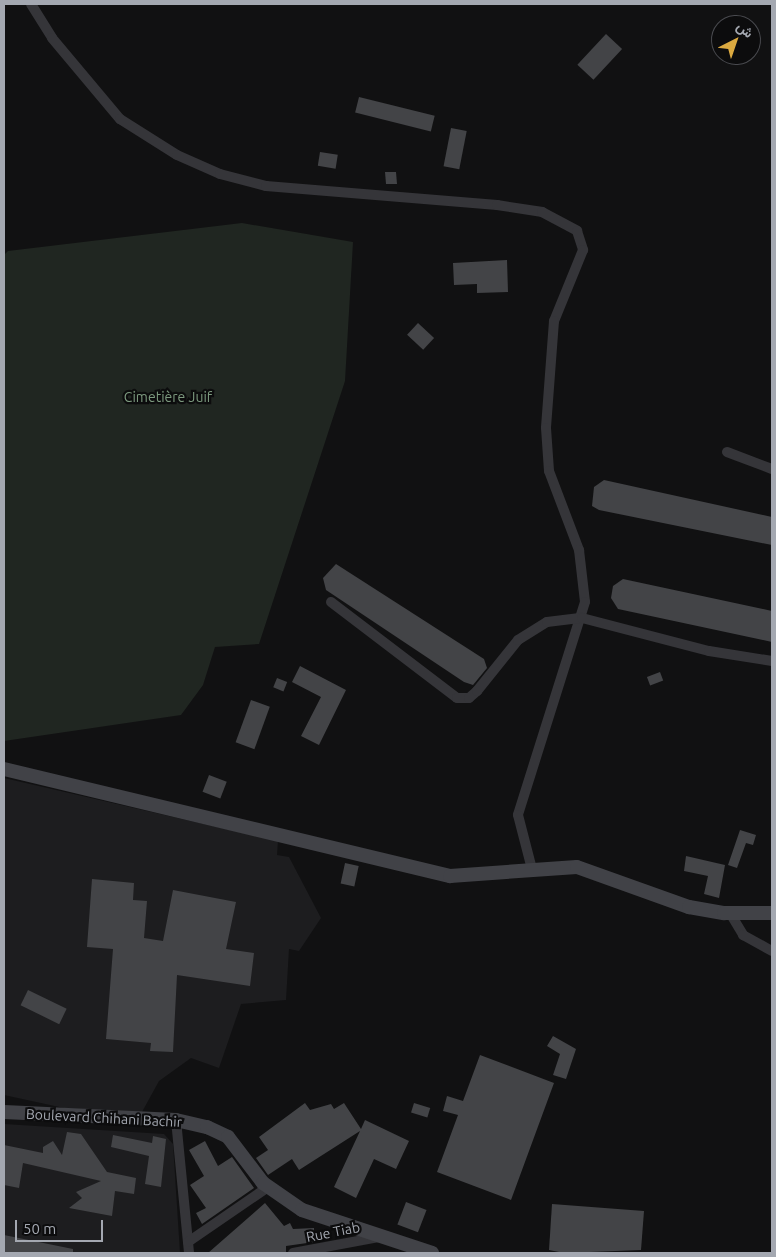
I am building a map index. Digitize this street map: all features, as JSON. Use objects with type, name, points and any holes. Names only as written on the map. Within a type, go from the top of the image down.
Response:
[{"type":"main road","points":[[4,769],[450,876],[577,867],[680,904],[730,913],[772,913]]},
{"type":"main road","name":"Boulevard Chihani Bachir","points":[[4,1112],[176,1120],[228,1137],[268,1187],[302,1210],[379,1237],[399,1248],[432,1253]]},
{"type":"street","points":[[31,4],[52,38],[120,119],[177,155],[220,174],[266,186],[497,205],[542,212],[577,231],[583,250],[554,320],[546,428],[553,487],[579,550],[585,602],[582,618],[538,742],[518,815],[532,869]]},
{"type":"street","points":[[727,452],[772,470]]},
{"type":"street","points":[[331,602],[457,698],[469,698],[477,691],[532,627],[582,618],[709,651],[772,661]]},
{"type":"street","points":[[730,913],[743,935],[772,950]]},
{"type":"street","points":[[176,1120],[190,1253]]},
{"type":"street","points":[[188,1242],[268,1187]]},
{"type":"street","name":"Rue Tiab","points":[[293,1253],[379,1237]]},
{"type":"shaded area","points":[[4,778],[278,841],[277,855],[289,857],[321,918],[299,951],[289,949],[286,1000],[241,1004],[219,1068],[191,1058],[159,1081],[142,1112],[64,1108],[4,1095]]},
{"type":"shaded area","points":[[4,1124],[164,1134],[173,1144],[180,1253],[4,1253]]},
{"type":"green space","name":"Cimetière Juif","points":[[242,223],[353,242],[345,381],[259,644],[215,647],[203,685],[181,715],[4,741],[4,255],[8,251]]},
{"type":"building","points":[[606,34],[622,49],[593,80],[577,65]]},
{"type":"building","points":[[359,97],[435,116],[431,131],[355,113]]},
{"type":"building","points":[[451,128],[467,131],[459,169],[444,166]]},
{"type":"building","points":[[320,152],[338,155],[336,169],[318,166]]},
{"type":"building","points":[[385,172],[396,172],[397,184],[386,184]]},
{"type":"building","points":[[507,260],[508,292],[477,293],[477,284],[454,285],[453,263]]},
{"type":"building","points":[[418,323],[434,338],[423,350],[407,335]]},
{"type":"building","points":[[604,480],[772,517],[772,545],[599,510],[592,506],[594,487]]},
{"type":"building","points":[[336,564],[484,659],[487,668],[473,685],[464,682],[326,590],[323,578]]},
{"type":"building","points":[[623,579],[772,611],[772,642],[618,609],[611,598],[613,586]]},
{"type":"building","points":[[300,666],[346,690],[319,745],[301,736],[321,697],[292,682]]},
{"type":"building","points":[[660,672],[663,680],[650,685],[647,677]]},
{"type":"building","points":[[277,678],[287,682],[283,691],[273,687]]},
{"type":"building","points":[[251,700],[270,707],[254,749],[236,742]]},
{"type":"building","points":[[209,775],[227,782],[220,799],[203,792]]},
{"type":"building","points":[[740,830],[756,835],[753,845],[746,843],[737,868],[728,865]]},
{"type":"building","points":[[686,856],[725,865],[719,898],[704,894],[708,876],[684,871]]},
{"type":"building","points":[[345,863],[359,866],[354,886],[341,884]]},
{"type":"building","points":[[92,879],[134,883],[133,900],[147,901],[144,938],[163,941],[173,890],[236,902],[226,949],[254,953],[250,986],[177,975],[173,1052],[150,1051],[151,1043],[106,1039],[113,949],[87,947]]},
{"type":"building","points":[[28,990],[67,1009],[59,1024],[21,1005]]},
{"type":"building","points":[[553,1036],[576,1049],[566,1079],[553,1075],[560,1054],[547,1046]]},
{"type":"building","points":[[480,1055],[554,1083],[511,1200],[437,1172],[458,1115],[443,1111],[447,1096],[463,1101]]},
{"type":"building","points":[[305,1103],[310,1110],[331,1104],[334,1109],[344,1103],[361,1129],[365,1120],[409,1141],[396,1169],[374,1159],[356,1198],[334,1187],[360,1131],[299,1170],[292,1159],[268,1175],[256,1158],[268,1150],[259,1137]]},
{"type":"building","points":[[414,1103],[430,1108],[427,1118],[411,1113]]},
{"type":"building","points":[[67,1132],[81,1134],[107,1172],[136,1178],[134,1194],[115,1191],[112,1216],[69,1208],[82,1198],[76,1192],[101,1181],[23,1163],[19,1188],[4,1185],[4,1145],[43,1153],[43,1147],[53,1141],[62,1155]]},
{"type":"building","points":[[113,1135],[152,1143],[153,1136],[166,1139],[161,1187],[145,1184],[149,1156],[111,1147]]},
{"type":"building","points":[[205,1141],[218,1166],[232,1157],[254,1188],[202,1224],[196,1213],[206,1208],[190,1185],[204,1176],[189,1150]]},
{"type":"building","points":[[406,1202],[427,1210],[418,1232],[397,1224]]},
{"type":"building","points":[[265,1203],[284,1226],[290,1223],[293,1229],[314,1228],[314,1242],[286,1246],[286,1253],[208,1253]]},
{"type":"building","points":[[552,1204],[644,1211],[641,1250],[564,1253],[549,1250]]},
{"type":"building","points":[[4,1235],[73,1249],[73,1253],[4,1253]]}]
